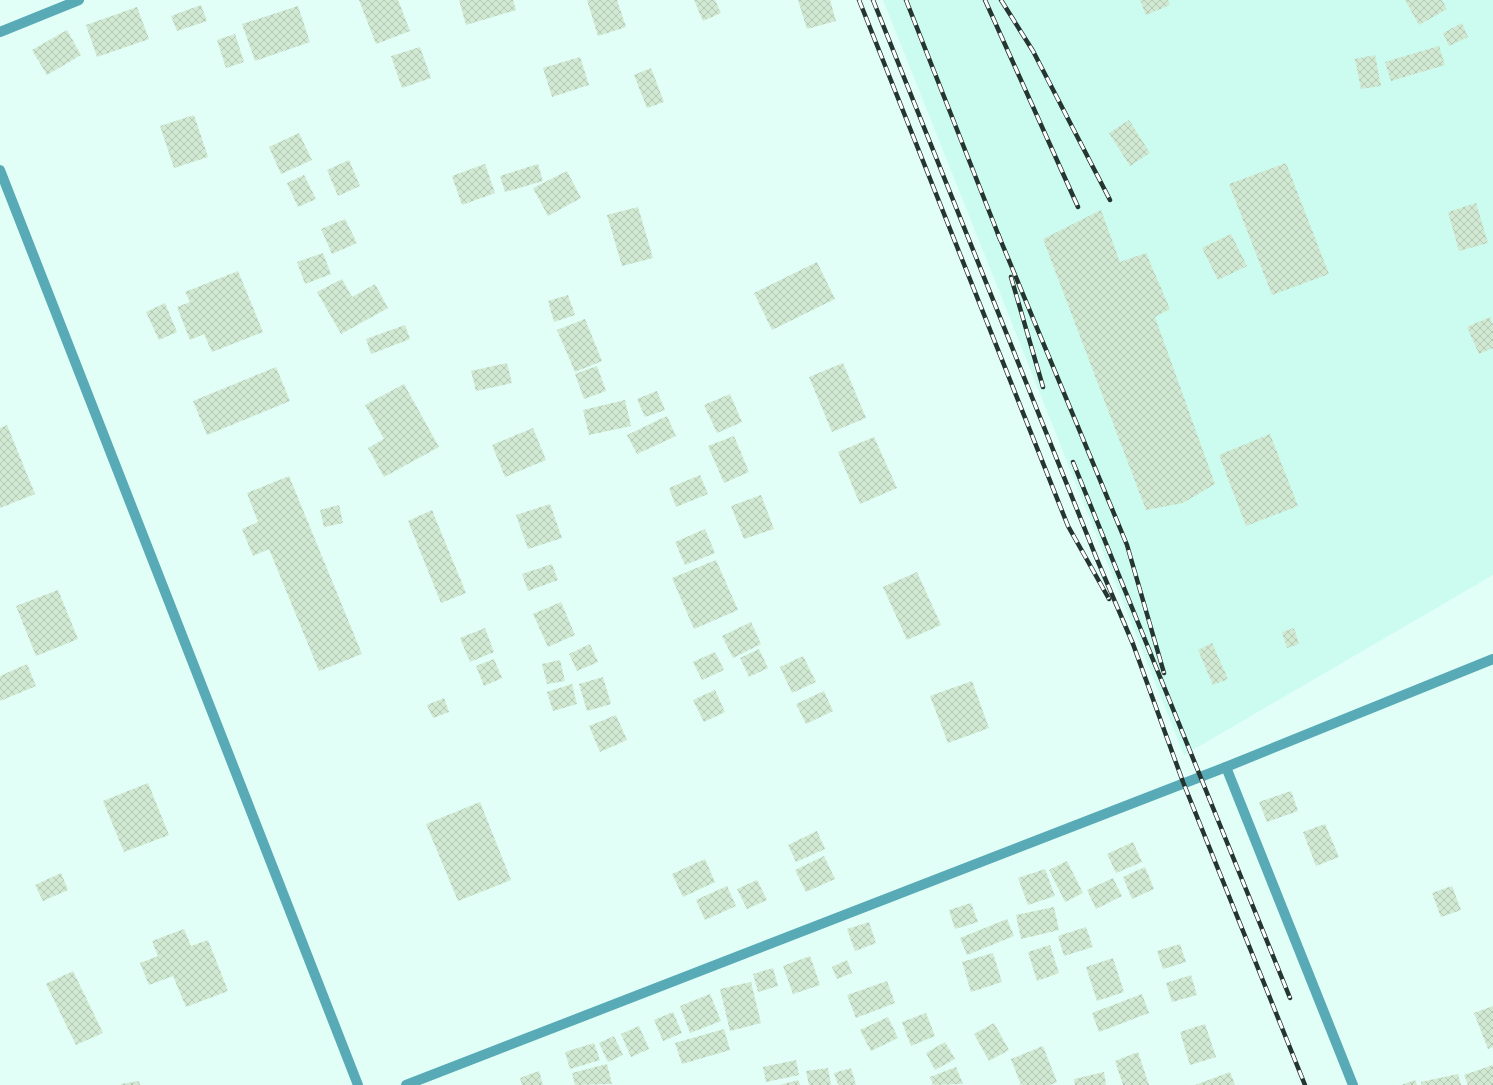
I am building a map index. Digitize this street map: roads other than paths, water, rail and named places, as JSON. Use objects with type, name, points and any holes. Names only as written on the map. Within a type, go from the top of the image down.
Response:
[{"type":"street","points":[[0,32],[80,0]]},
{"type":"street","points":[[0,170],[358,1085]]},
{"type":"street","points":[[406,1085],[1226,767],[1493,660]]},
{"type":"street","points":[[1226,767],[1354,1085]]},
{"type":"railway","points":[[859,0],[1068,526],[1109,599]]},
{"type":"railway","points":[[873,0],[1096,557],[1133,644],[1183,782],[1305,1085]]},
{"type":"railway","points":[[906,0],[1000,239]]},
{"type":"railway","points":[[985,0],[1078,207]]},
{"type":"railway","points":[[1001,0],[1033,51],[1110,200]]},
{"type":"railway","points":[[998,234],[1127,545],[1164,673]]},
{"type":"railway","points":[[1011,277],[1043,387]]},
{"type":"railway","points":[[1073,462],[1290,998]]}]
